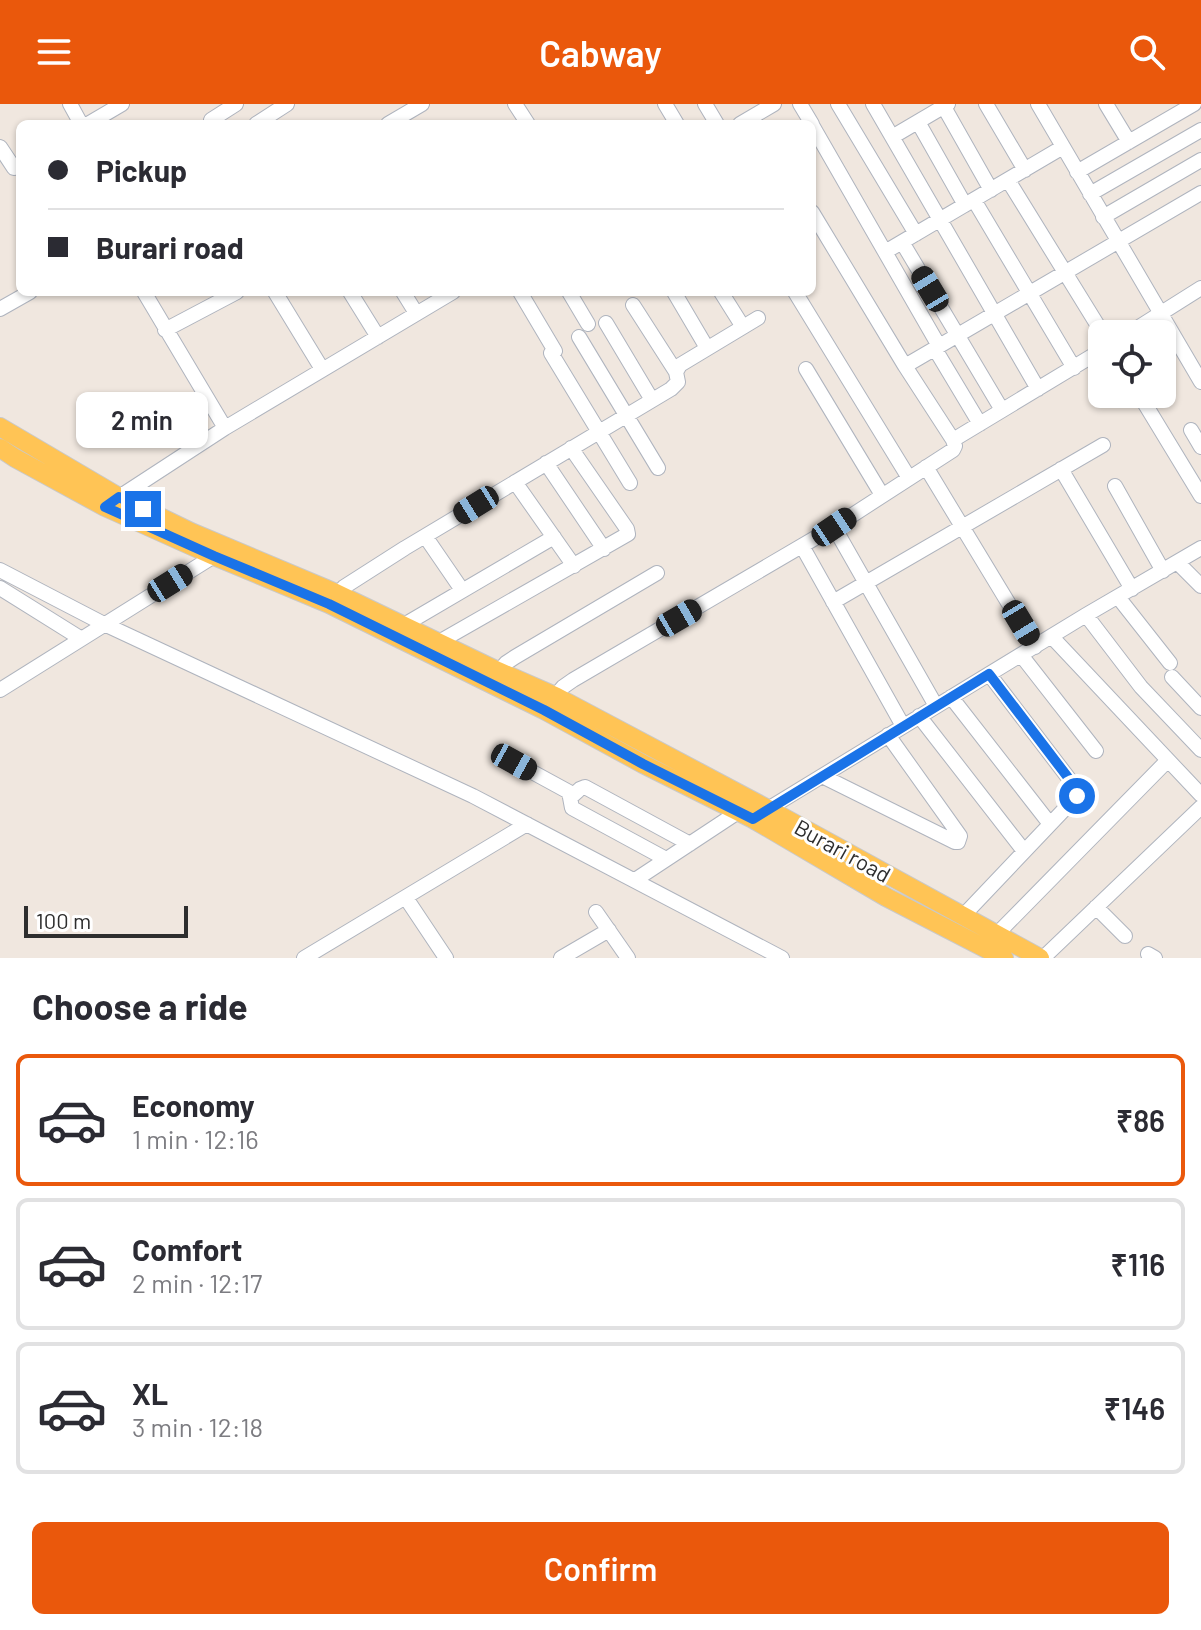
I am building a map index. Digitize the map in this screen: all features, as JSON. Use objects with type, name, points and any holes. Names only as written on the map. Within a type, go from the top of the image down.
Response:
[{"type":"main road","name":"Burari road","points":[[0,427],[112,502]]},
{"type":"main road","name":"Burari road","points":[[0,448],[15,458],[217,550],[404,625],[439,642],[494,677]]},
{"type":"main road","name":"Burari road","points":[[333,598],[549,703],[753,813],[886,897],[1004,958]]},
{"type":"main road","name":"Burari road","points":[[549,703],[643,764],[753,813],[1042,958]]},
{"type":"street","points":[[95,120],[122,104]]},
{"type":"street","points":[[211,120],[236,104]]},
{"type":"street","points":[[262,120],[287,104]]},
{"type":"street","points":[[395,120],[422,104]]},
{"type":"street","points":[[757,120],[774,104]]},
{"type":"street","points":[[838,104],[916,234]]},
{"type":"street","points":[[873,104],[1038,389]]},
{"type":"street","points":[[986,104],[1025,170]]},
{"type":"street","points":[[1038,104],[1160,314],[1199,373]]},
{"type":"street","points":[[1106,104],[1129,142]]},
{"type":"street","points":[[892,137],[922,114],[946,105],[991,190]]},
{"type":"street","points":[[1077,172],[1188,106]]},
{"type":"street","points":[[922,114],[970,203],[1030,293],[1074,368]]},
{"type":"street","points":[[1090,194],[1201,130]]},
{"type":"street","points":[[816,131],[980,424]]},
{"type":"street","points":[[0,147],[16,165]]},
{"type":"street","points":[[885,252],[1063,147]]},
{"type":"street","points":[[1103,217],[1201,160]]},
{"type":"street","points":[[1008,180],[1094,320]]},
{"type":"street","points":[[905,366],[1201,193]]},
{"type":"street","points":[[549,703],[573,680],[834,527],[953,450],[953,440],[816,219]]},
{"type":"street","points":[[902,242],[1002,410]]},
{"type":"street","points":[[1150,320],[1201,288]]},
{"type":"street","points":[[0,309],[23,296]]},
{"type":"street","points":[[146,296],[225,428]]},
{"type":"street","points":[[165,330],[229,296]]},
{"type":"street","points":[[277,296],[322,369]]},
{"type":"street","points":[[352,296],[378,337]]},
{"type":"street","points":[[405,296],[416,313]]},
{"type":"street","points":[[112,502],[225,428],[446,296]]},
{"type":"street","points":[[522,296],[555,351],[551,353],[630,483]]},
{"type":"street","points":[[571,296],[588,324]]},
{"type":"street","points":[[676,296],[707,348]]},
{"type":"street","points":[[724,296],[743,327]]},
{"type":"street","points":[[797,296],[909,478]]},
{"type":"street","points":[[333,598],[425,536],[676,386],[676,372],[633,305]]},
{"type":"street","points":[[676,372],[680,365],[758,318]]},
{"type":"street","points":[[606,323],[652,400]]},
{"type":"street","points":[[579,337],[658,468]]},
{"type":"street","points":[[953,440],[1088,359]]},
{"type":"street","points":[[806,369],[882,495]]},
{"type":"street","points":[[1148,408],[1201,496]]},
{"type":"street","points":[[1191,430],[1201,447]]},
{"type":"street","points":[[833,602],[1103,445]]},
{"type":"street","points":[[439,642],[628,534],[571,448]]},
{"type":"street","points":[[546,463],[604,549]]},
{"type":"street","points":[[926,467],[1035,647]]},
{"type":"street","points":[[1061,469],[1132,589]]},
{"type":"street","points":[[515,482],[574,566]]},
{"type":"street","points":[[1115,486],[1163,571]]},
{"type":"street","points":[[834,527],[936,706]]},
{"type":"street","points":[[425,536],[462,590]]},
{"type":"street","points":[[404,625],[554,537]]},
{"type":"street","points":[[802,546],[903,726]]},
{"type":"street","points":[[635,880],[690,844],[822,776],[1201,548]]},
{"type":"street","points":[[1,686],[217,550]]},
{"type":"street","points":[[1177,562],[1201,586]]},
{"type":"street","points":[[0,570],[91,631]]},
{"type":"street","points":[[494,677],[515,657],[657,573]]},
{"type":"street","points":[[0,588],[91,631],[473,796],[782,958]]},
{"type":"street","points":[[1118,597],[1201,708]]},
{"type":"street","points":[[1086,615],[1141,687],[1201,750]]},
{"type":"street","points":[[1052,637],[1201,795]]},
{"type":"street","points":[[1021,655],[1096,751]]},
{"type":"street","points":[[963,916],[1077,796],[1077,789],[989,674]]},
{"type":"street","points":[[951,697],[1050,824]]},
{"type":"street","points":[[919,716],[1024,851]]},
{"type":"street","points":[[822,776],[958,842],[960,836],[888,735]]},
{"type":"street","points":[[997,934],[1168,760]]},
{"type":"street","points":[[514,762],[568,791],[572,808],[666,859]]},
{"type":"street","points":[[571,797],[585,787],[690,844]]},
{"type":"street","points":[[1042,958],[1201,807]]},
{"type":"street","points":[[304,958],[527,824]]},
{"type":"street","points":[[406,898],[446,958]]},
{"type":"street","points":[[1096,907],[1125,936]]},
{"type":"street","points":[[596,912],[628,958]]},
{"type":"street","points":[[561,958],[609,930]]},
{"type":"route","points":[[143,509],[119,497],[105,507],[329,604],[544,710],[753,819],[989,674],[1077,789],[1077,796]]}]
